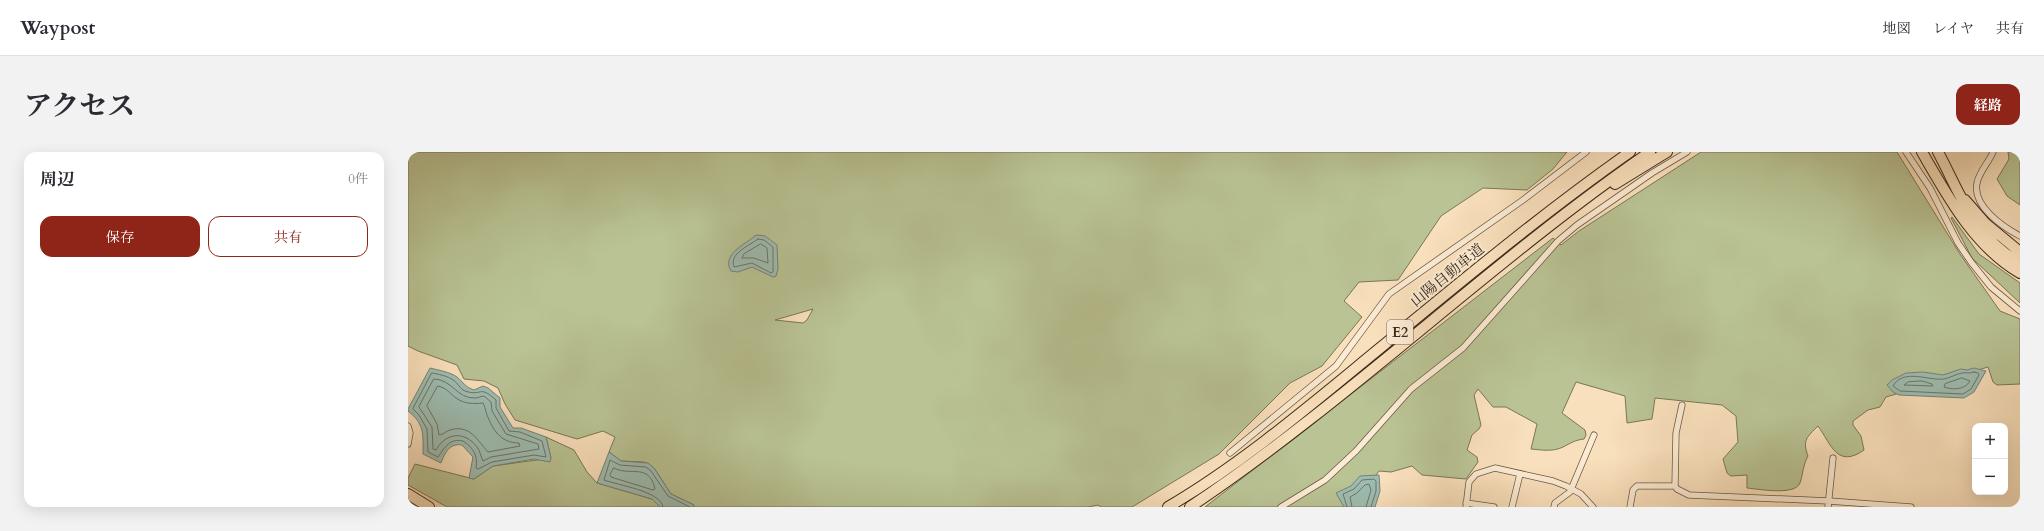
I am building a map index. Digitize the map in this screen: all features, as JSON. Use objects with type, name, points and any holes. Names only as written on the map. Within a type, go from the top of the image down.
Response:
[{"type":"highway","points":[[1542,219],[1622,152]]},
{"type":"highway","name":"山陽自動車道","points":[[1168,507],[1255,449],[1542,219],[1630,152]]},
{"type":"highway","name":"山陽自動車道","points":[[1190,507],[1311,420],[1486,277],[1595,192],[1650,152]]},
{"type":"highway","points":[[1595,192],[1617,183],[1668,152]]},
{"type":"highway","points":[[1922,152],[1968,226],[1989,250],[2006,265],[2020,273]]},
{"type":"highway","points":[[1938,152],[1961,196],[1969,215],[1981,231],[1994,244],[2020,263]]},
{"type":"highway","points":[[1961,196],[1985,223],[2020,252]]},
{"type":"highway","points":[[408,494],[429,507]]},
{"type":"street","points":[[1230,453],[1336,366],[1389,294],[1523,200],[1586,152]]},
{"type":"street","points":[[1281,507],[1325,480],[1356,451],[1411,389],[1463,348],[1558,240],[1652,173],[1687,152]]},
{"type":"street","points":[[1906,152],[1930,188],[1958,243],[1971,262],[1991,287],[2020,311]]},
{"type":"street","points":[[1993,152],[1977,183],[1979,197],[1988,213],[2003,226],[2020,236]]},
{"type":"street","points":[[1675,486],[1676,434],[1682,405]]},
{"type":"street","points":[[408,426],[410,433],[408,444]]},
{"type":"street","points":[[1554,507],[1555,503],[1572,489],[1594,435]]},
{"type":"street","points":[[1828,504],[1833,458]]},
{"type":"street","points":[[1494,507],[1466,505],[1469,482],[1476,474],[1495,468],[1553,480],[1581,494],[1593,507]]},
{"type":"street","points":[[1512,507],[1520,474]]},
{"type":"street","points":[[1630,507],[1633,490],[1637,486],[1675,486],[1677,489],[1689,495],[1828,504],[1911,507]]},
{"type":"green space","points":[[408,152],[1567,152],[1553,169],[1527,190],[1483,188],[1441,216],[1398,280],[1359,282],[1344,301],[1362,317],[1322,366],[1290,383],[1219,454],[1132,507],[1101,507],[1098,505],[1088,507],[693,507],[694,505],[671,494],[654,468],[644,462],[621,461],[609,452],[615,437],[603,431],[577,439],[515,420],[505,404],[498,388],[484,381],[464,379],[457,365],[408,346]],"holes":[[[813,309],[807,320],[803,323],[775,320]]]},
{"type":"green space","points":[[1701,152],[1897,152],[1960,254],[2000,311],[2020,319],[2020,384],[1997,385],[1993,382],[1988,367],[1886,397],[1880,407],[1868,410],[1853,421],[1853,425],[1861,436],[1864,450],[1847,457],[1841,456],[1831,447],[1818,426],[1811,433],[1806,442],[1805,446],[1808,456],[1800,483],[1797,487],[1784,491],[1747,488],[1747,475],[1731,476],[1727,473],[1723,459],[1738,442],[1736,416],[1722,405],[1655,398],[1652,419],[1627,423],[1625,396],[1576,382],[1562,413],[1585,430],[1586,435],[1584,439],[1559,449],[1543,450],[1531,449],[1537,424],[1506,407],[1493,407],[1478,389],[1474,395],[1481,425],[1472,435],[1467,450],[1477,457],[1478,462],[1466,479],[1422,475],[1412,466],[1391,472],[1379,471],[1352,507],[1205,507],[1553,238],[1561,245],[1579,231]]},
{"type":"green space","points":[[2008,152],[2020,152],[2020,205],[2007,196],[1997,179],[2009,159]]},
{"type":"green space","points":[[1952,217],[1979,254],[2020,283],[2020,303],[1972,258],[1951,218]]},
{"type":"green space","points":[[546,437],[574,450],[587,472],[597,483],[652,499],[660,507],[447,507],[408,485],[408,478],[415,464],[474,479],[493,466],[551,458]]},
{"type":"water","points":[[756,235],[765,236],[777,245],[778,269],[776,276],[773,277],[752,267],[738,272],[731,271],[729,259],[736,250]]},
{"type":"water","points":[[430,368],[454,375],[471,389],[474,390],[483,386],[488,388],[500,398],[500,407],[513,428],[521,428],[546,437],[551,458],[550,462],[534,459],[493,466],[474,479],[469,478],[473,457],[462,445],[451,447],[446,452],[441,463],[423,454],[422,430],[418,421],[408,411],[408,409]]},
{"type":"water","points":[[1974,368],[1986,371],[1974,392],[1964,398],[1899,395],[1893,392],[1887,385],[1892,380],[1906,373],[1923,372],[1943,375],[1961,369],[1967,370]]},
{"type":"water","points":[[609,452],[621,461],[648,463],[654,468],[671,494],[694,505],[693,507],[660,507],[652,499],[597,483]]},
{"type":"water","points":[[1379,475],[1380,491],[1375,507],[1344,507],[1336,493],[1351,486],[1360,476]]}]
